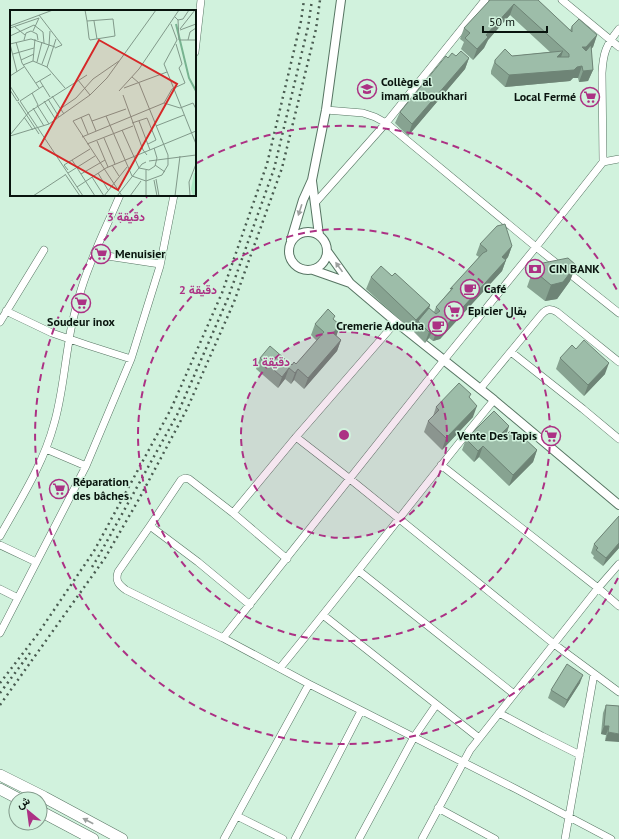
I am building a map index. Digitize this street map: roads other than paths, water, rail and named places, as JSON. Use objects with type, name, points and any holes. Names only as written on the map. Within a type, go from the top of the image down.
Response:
[{"type":"main road","points":[[0,775],[122,839]]},
{"type":"main road","points":[[48,815],[93,839]]},
{"type":"street","points":[[196,43],[201,0]]},
{"type":"street","points":[[292,240],[304,200],[312,180],[326,110],[341,0]]},
{"type":"street","points":[[315,203],[386,123],[485,0]]},
{"type":"street","points":[[562,0],[619,47]]},
{"type":"street","points":[[223,638],[603,162],[602,59],[610,40],[619,29]]},
{"type":"street","points":[[326,110],[363,113],[386,123],[536,247],[619,313]]},
{"type":"street","points":[[603,162],[619,159]]},
{"type":"street","points":[[312,180],[319,235],[325,244],[327,251],[350,283],[396,322],[494,400],[619,505]]},
{"type":"street","points":[[0,536],[30,483],[46,449],[60,403],[73,317],[81,289],[94,254],[120,196]]},
{"type":"street","points":[[0,633],[2,624],[18,598],[86,466],[131,359],[160,264],[174,196]]},
{"type":"street","points":[[319,235],[312,232],[306,232],[298,234],[292,240],[289,244],[288,253],[292,263],[302,270],[313,270],[323,263],[327,251]]},
{"type":"street","points":[[0,322],[44,250]]},
{"type":"street","points":[[94,254],[160,264]]},
{"type":"street","points":[[313,270],[350,283]]},
{"type":"street","points":[[480,389],[546,309],[557,312],[619,362]]},
{"type":"street","points":[[6,311],[40,328],[69,340],[131,359]]},
{"type":"street","points":[[233,513],[296,437],[396,322]]},
{"type":"street","points":[[511,352],[619,439]]},
{"type":"street","points":[[280,668],[359,571],[399,518],[494,400]]},
{"type":"street","points":[[296,437],[399,518],[554,644],[619,692]]},
{"type":"street","points":[[46,449],[86,466]]},
{"type":"street","points":[[441,465],[619,606]]},
{"type":"street","points":[[287,559],[233,513],[189,479],[185,478],[181,480],[116,577],[120,586],[126,590],[223,638],[309,684],[611,839]]},
{"type":"street","points":[[150,526],[198,562],[250,605]]},
{"type":"street","points":[[0,545],[36,562]]},
{"type":"street","points":[[422,839],[463,762],[478,738],[598,588],[619,564]]},
{"type":"street","points":[[359,571],[514,694]]},
{"type":"street","points":[[0,588],[18,598]]},
{"type":"street","points":[[323,615],[478,738]]},
{"type":"street","points":[[566,839],[594,674]]},
{"type":"street","points":[[224,839],[309,684]]},
{"type":"street","points":[[359,839],[414,737],[436,705]]},
{"type":"street","points":[[295,839],[362,711]]},
{"type":"street","points":[[499,713],[580,755]]},
{"type":"street","points":[[438,808],[494,839]]},
{"type":"street","points":[[237,816],[283,839]]},
{"type":"railway","points":[[0,683],[37,635],[94,551],[171,409],[222,293],[267,164],[301,21],[304,0]]},
{"type":"railway","points":[[92,567],[177,415],[228,298],[274,169],[308,27],[312,0]]},
{"type":"railway","points":[[0,705],[105,558],[139,499],[187,409],[234,302],[282,168],[316,29],[320,0]]},
{"type":"railway","points":[[0,693],[30,653]]},
{"type":"place","name":"Collège al imam alboukhari","points":[[367,89]]},
{"type":"place","name":"Local Fermé","points":[[590,97]]},
{"type":"place","name":"Menuisier","points":[[101,254]]},
{"type":"place","name":"CIN BANK","points":[[535,269]]},
{"type":"place","name":"Café","points":[[470,289]]},
{"type":"place","name":"Soudeur inox","points":[[81,303]]},
{"type":"place","name":"Epicier بقال","points":[[454,311]]},
{"type":"place","name":"Cremerie Adouha","points":[[438,326]]},
{"type":"place","name":"Vente Des Tapis","points":[[551,436]]},
{"type":"place","name":"Réparation des bâches","points":[[59,489]]}]
